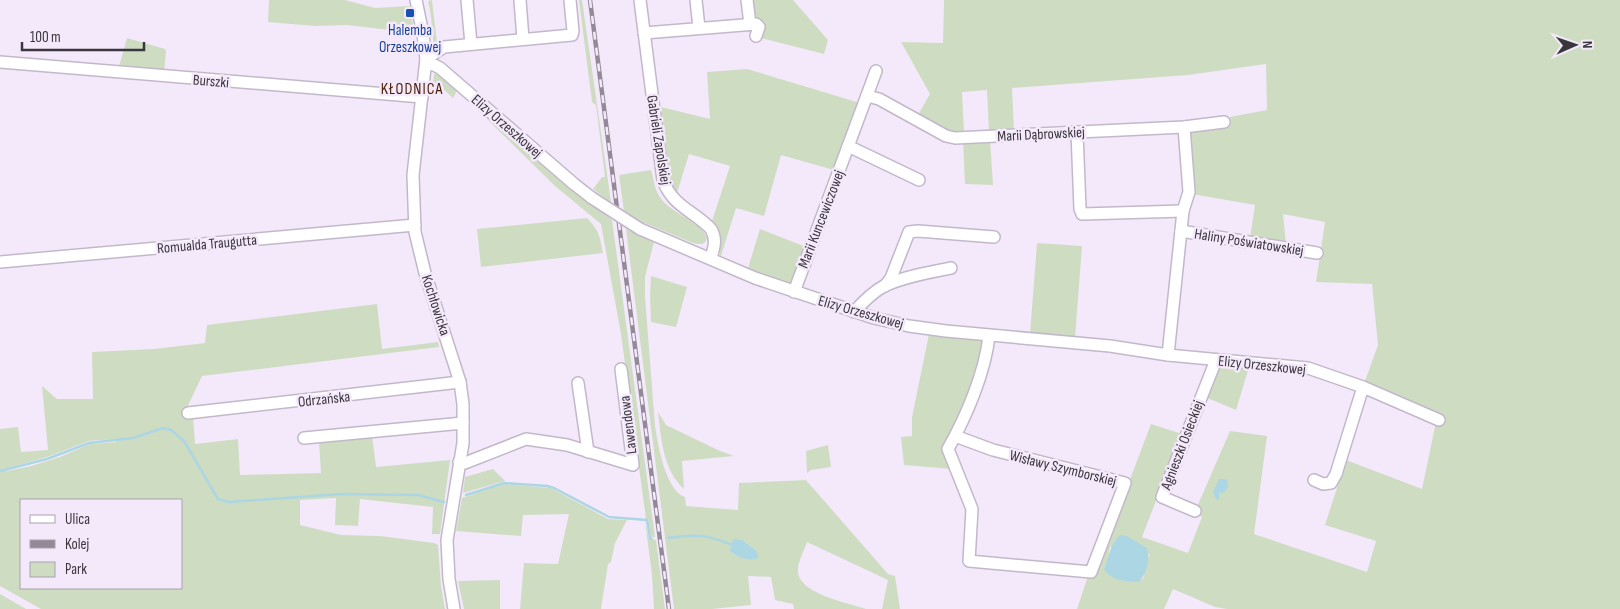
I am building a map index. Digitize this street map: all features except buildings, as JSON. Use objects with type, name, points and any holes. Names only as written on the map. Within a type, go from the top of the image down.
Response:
[{"type":"street","name":"Kochłowicka","points":[[416,0],[426,62],[413,175],[415,225],[425,273],[460,382],[463,423],[462,443],[447,540],[448,579],[454,609]]},
{"type":"street","points":[[467,0],[472,44]]},
{"type":"street","points":[[520,0],[523,39]]},
{"type":"street","points":[[426,62],[444,48],[572,35],[570,0]]},
{"type":"street","name":"Gabrieli Zapolskiej","points":[[640,0],[663,180],[672,198],[711,229],[715,243],[711,258]]},
{"type":"street","points":[[696,0],[699,28]]},
{"type":"street","points":[[747,0],[750,24]]},
{"type":"street","points":[[644,33],[750,24],[758,25],[756,36]]},
{"type":"street","name":"Burszki","points":[[0,62],[422,97]]},
{"type":"street","name":"Elizy Orzeszkowej","points":[[426,62],[440,68],[574,184],[640,229],[755,278],[794,292],[854,312],[909,326],[989,336],[1110,346],[1168,356],[1308,368],[1363,387],[1440,420]]},
{"type":"street","name":"Marii Kuncewiczowej","points":[[794,292],[876,71]]},
{"type":"street","name":"Marii Dąbrowskiej","points":[[867,96],[879,99],[946,136],[955,138],[1184,127],[1224,122]]},
{"type":"street","name":"Haliny Poświatowskiej","points":[[1168,356],[1183,211],[1189,192],[1184,127]]},
{"type":"street","points":[[1077,132],[1080,209],[1082,214],[1183,211]]},
{"type":"street","points":[[848,146],[919,180]]},
{"type":"street","name":"Romualda Traugutta","points":[[0,262],[415,225]]},
{"type":"street","points":[[854,312],[884,286],[890,278],[909,232],[918,231],[994,237]]},
{"type":"street","name":"Haliny Poświatowskiej","points":[[1181,231],[1317,253]]},
{"type":"street","points":[[884,286],[930,272],[951,268]]},
{"type":"street","name":"Wisławy Szymborskiej","points":[[955,436],[994,450],[1125,483],[1091,572],[969,560],[972,510],[948,449],[973,394],[987,352],[989,336]]},
{"type":"street","name":"Agnieszki Osieckiej","points":[[1195,511],[1162,497],[1216,360]]},
{"type":"street","name":"Lawendowa","points":[[459,462],[465,463],[526,439],[567,445],[633,465],[621,369]]},
{"type":"street","name":"Odrzańska","points":[[188,413],[460,382]]},
{"type":"street","points":[[578,383],[588,452]]},
{"type":"street","points":[[1314,480],[1324,484],[1331,483],[1336,474],[1363,387]]},
{"type":"street","points":[[304,438],[463,423]]},
{"type":"green space","points":[[269,0],[345,0],[375,8],[409,6],[415,33],[347,25],[315,26],[268,22]]},
{"type":"green space","points":[[432,0],[437,43],[446,43],[434,47],[428,1]]},
{"type":"green space","points":[[579,0],[582,0],[611,202],[593,189],[602,177],[605,177],[596,105],[592,102]]},
{"type":"green space","points":[[750,0],[793,0],[828,40],[824,54],[761,38],[752,21]]},
{"type":"green space","points":[[944,0],[1620,0],[1620,609],[1227,609],[1215,607],[1173,589],[1164,609],[1077,609],[1088,576],[1093,577],[1151,424],[1182,434],[1142,537],[1188,553],[1202,517],[1197,514],[1197,507],[1230,431],[1267,436],[1254,534],[1367,572],[1376,541],[1325,525],[1346,460],[1422,489],[1436,422],[1364,384],[1378,345],[1372,284],[1316,282],[1325,222],[1283,214],[1286,244],[1250,238],[1255,205],[1192,194],[1188,130],[1228,127],[1231,124],[1230,117],[1267,110],[1266,64],[1188,75],[1012,88],[1014,131],[989,132],[987,90],[962,92],[964,133],[952,133],[918,115],[930,94],[901,42],[943,43]],"holes":[[[1110,547],[1149,554],[1143,579],[1104,569],[1108,561]]]},
{"type":"green space","points":[[127,38],[165,49],[164,73],[118,70]]},
{"type":"green space","points":[[747,69],[860,103],[834,170],[781,155],[764,216],[736,208],[720,259],[720,236],[711,224],[730,166],[689,154],[677,193],[670,184],[661,107],[710,119],[707,72]]},
{"type":"green space","points":[[438,73],[458,89],[453,98],[439,85],[433,85],[434,74]]},
{"type":"green space","points":[[483,112],[569,186],[612,220],[655,537],[651,537],[648,520],[646,519],[621,334],[601,224],[555,186],[484,116]]},
{"type":"green space","points":[[990,139],[993,185],[965,184],[963,141]]},
{"type":"green space","points":[[651,170],[660,197],[673,210],[704,232],[707,238],[705,242],[701,244],[693,243],[635,219],[624,211],[619,175]]},
{"type":"green space","points":[[587,218],[598,234],[603,253],[481,267],[477,229]]},
{"type":"green space","points":[[626,229],[654,242],[645,277],[645,297],[655,426],[664,466],[672,485],[678,493],[685,497],[686,506],[738,510],[739,483],[806,480],[888,574],[895,576],[900,609],[882,609],[888,580],[807,542],[801,557],[798,573],[807,587],[826,597],[866,609],[794,609],[793,604],[775,600],[771,577],[748,576],[751,605],[712,609],[674,609]],"holes":[[[745,542],[757,551],[748,559],[733,554],[731,551],[733,545]]]},
{"type":"green space","points":[[760,229],[806,247],[792,285],[748,268]]},
{"type":"green space","points":[[1037,243],[1082,246],[1075,338],[1030,334]]},
{"type":"green space","points":[[651,276],[687,287],[676,327],[651,322]]},
{"type":"green space","points":[[377,304],[382,349],[438,342],[439,347],[202,376],[183,416],[193,416],[195,444],[238,439],[240,475],[321,473],[319,441],[372,435],[376,467],[450,460],[440,534],[432,534],[433,507],[360,499],[358,526],[335,525],[336,498],[300,500],[300,525],[341,535],[380,536],[438,545],[445,609],[41,609],[0,586],[0,429],[18,427],[21,452],[48,450],[42,386],[57,399],[93,399],[92,352],[154,349],[205,343],[207,325]],"holes":[[[115,439],[116,442],[90,444],[60,457],[7,471],[8,468],[47,457],[89,441]]]},
{"type":"green space","points":[[929,334],[985,340],[970,393],[945,450],[952,469],[904,465],[901,437],[912,436],[912,417]]},
{"type":"green space","points":[[1217,365],[1249,367],[1236,410],[1205,397]]},
{"type":"green space","points":[[658,412],[666,425],[734,456],[682,461],[684,489],[667,463]]},
{"type":"green space","points":[[828,445],[831,467],[811,470],[807,473],[806,451]]},
{"type":"green space","points":[[493,469],[505,481],[463,493],[465,477]]},
{"type":"green space","points":[[503,484],[551,488],[608,519],[627,520],[615,543],[611,562],[608,564],[601,609],[520,609],[524,563],[558,564],[569,514],[523,515],[521,536],[456,531],[462,498]]},
{"type":"green space","points":[[645,521],[649,539],[656,540],[665,609],[654,609]]},
{"type":"green space","points":[[500,580],[500,609],[464,609],[458,581]]},
{"type":"green space","points":[[0,594],[26,609],[0,609]]},
{"type":"water","points":[[1219,479],[1227,480],[1228,486],[1225,492],[1219,493],[1219,500],[1216,499],[1213,492]]},
{"type":"water","points":[[1120,535],[1127,536],[1147,548],[1147,566],[1144,576],[1138,582],[1114,578],[1104,569],[1112,547]]},
{"type":"water","points":[[734,539],[742,540],[757,551],[758,558],[743,558],[730,551]]},
{"type":"waterway","points":[[0,471],[47,459],[89,443],[133,438],[163,428],[171,430],[184,441],[218,499],[229,502],[341,494],[418,495],[444,502]]},
{"type":"waterway","points":[[466,495],[504,483],[547,486],[609,517],[647,520],[650,538],[652,539]]},
{"type":"waterway","points":[[668,538],[701,536],[733,545]]},
{"type":"railway","points":[[590,0],[669,609]]},
{"type":"place","name":"Halemba Orzeszkowej","points":[[410,13]]},
{"type":"district","name":"KŁODNICA","points":[[412,88]]}]
